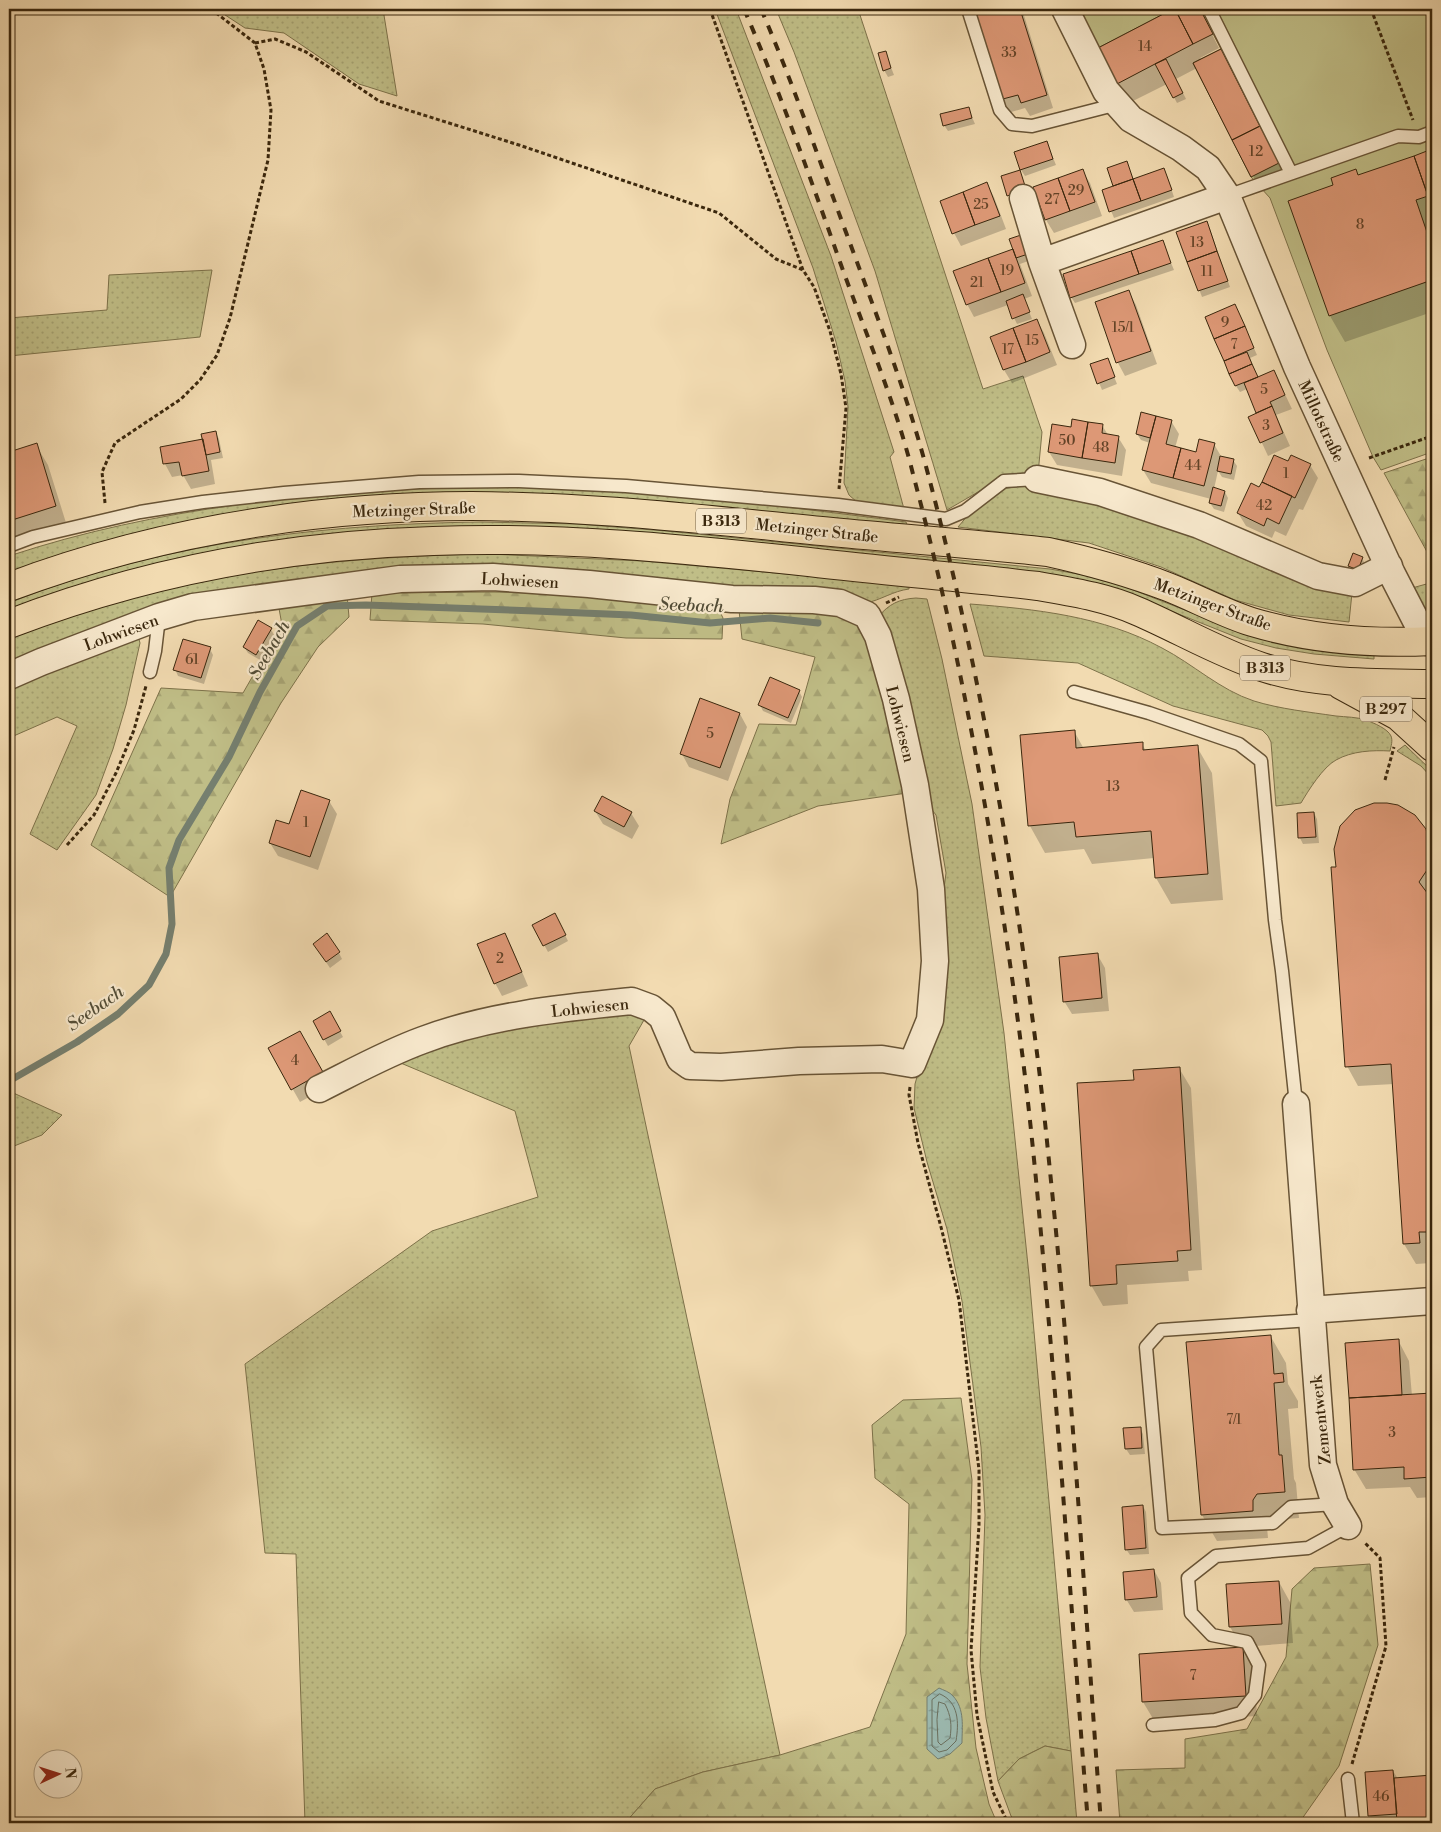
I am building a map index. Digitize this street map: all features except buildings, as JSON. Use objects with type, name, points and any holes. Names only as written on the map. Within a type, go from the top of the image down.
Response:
[{"type":"main road","name":"Metzinger Straße","points":[[9,587],[92,558],[191,535],[276,520],[368,510],[521,506],[662,515],[1048,552],[1092,562],[1166,587],[1250,621],[1286,631],[1329,637],[1431,646]]},
{"type":"main road","name":"Metzinger Straße","points":[[9,624],[132,583],[195,568],[286,553],[432,541],[557,542],[758,556],[1028,585],[1077,593],[1136,610],[1262,667],[1299,677],[1333,681]]},
{"type":"main road","name":"B 313","points":[[1333,681],[1432,684]]},
{"type":"main road","name":"B 297","points":[[1333,681],[1372,701],[1407,723],[1432,747]]},
{"type":"street","name":"Millotstraße","points":[[1064,9],[1106,91],[1132,119],[1181,148],[1208,168],[1227,196],[1297,367],[1389,566],[1431,646]]},
{"type":"street","points":[[1042,262],[1227,196]]},
{"type":"street","points":[[1022,198],[1042,262],[1072,345]]},
{"type":"street","name":"Metzinger Straße","points":[[1036,479],[1100,492],[1199,525],[1318,576],[1356,584],[1389,566]]},
{"type":"street","name":"Lohwiesen","points":[[9,676],[159,617],[193,607],[400,579],[469,577],[589,584],[732,599],[814,600],[840,604],[867,615],[878,636],[896,700],[916,785],[931,889],[935,961],[930,1020],[912,1064],[882,1059],[799,1061],[721,1067],[690,1066],[680,1059],[662,1017],[652,1008],[632,1001],[515,1016],[424,1039],[319,1088]]},
{"type":"street","name":"Zementwerk","points":[[1296,1104],[1323,1465],[1342,1515]]},
{"type":"street","points":[[1311,1315],[1432,1301]]},
{"type":"lane","points":[[968,9],[1000,110],[1012,124],[1032,126],[1118,104]]},
{"type":"lane","points":[[1208,9],[1291,173]]},
{"type":"lane","points":[[1227,196],[1398,136],[1419,137],[1432,132]]},
{"type":"lane","name":"Metzinger Straße","points":[[9,546],[33,537],[140,512],[203,502],[284,492],[419,482],[519,481],[626,486],[838,505],[946,519],[966,511],[1004,481],[1036,479]]},
{"type":"lane","points":[[150,672],[155,651],[159,617]]},
{"type":"lane","points":[[1074,692],[1149,713],[1239,744],[1261,761],[1275,920],[1296,1104]]},
{"type":"lane","points":[[1311,1315],[1161,1330],[1146,1347],[1162,1528],[1273,1522],[1290,1507],[1342,1515]]},
{"type":"lane","points":[[1153,1725],[1215,1720],[1241,1713],[1255,1695],[1259,1665],[1247,1642],[1212,1636],[1191,1613],[1188,1578],[1216,1556],[1308,1548],[1342,1515]]},
{"type":"lane","points":[[1348,1779],[1353,1823]]},
{"type":"path","points":[[106,520],[102,472],[115,443],[181,398],[200,380],[217,355],[230,318],[268,160],[271,110],[264,69],[255,43],[211,9]]},
{"type":"path","points":[[710,9],[803,270],[814,287],[830,331],[841,374],[846,408],[838,505]]},
{"type":"path","points":[[1371,9],[1419,137]]},
{"type":"path","points":[[255,43],[275,39],[306,52],[379,101],[519,145],[719,213],[776,259],[803,270]]},
{"type":"path","points":[[1430,202],[1432,210]]},
{"type":"path","points":[[1369,458],[1432,436]]},
{"type":"path","points":[[867,615],[900,596]]},
{"type":"path","points":[[67,845],[94,815],[116,773],[134,730],[150,672]]},
{"type":"path","points":[[1385,780],[1398,733],[1407,723]]},
{"type":"path","points":[[912,1064],[909,1095],[918,1143],[942,1227],[959,1300],[979,1470],[979,1525],[971,1650],[978,1715],[994,1792],[1008,1823]]},
{"type":"path","points":[[1342,1515],[1380,1558],[1386,1646],[1348,1779]]},
{"type":"green space","points":[[216,9],[383,9],[397,96],[359,84],[284,33],[245,28]]},
{"type":"green space","points":[[715,9],[736,9],[831,256],[894,452],[890,457],[904,509],[858,503],[849,495],[844,483],[848,407],[845,381],[836,342],[813,268]]},
{"type":"green space","points":[[776,9],[858,9],[983,389],[1023,376],[1042,432],[1038,474],[1002,478],[947,510],[875,271],[794,52]]},
{"type":"green space","points":[[1077,9],[1173,9],[1096,49]]},
{"type":"green space","points":[[1200,9],[1432,9],[1432,452],[1381,470],[1373,457],[1327,350],[1270,198],[1251,177],[1193,63],[1221,49]]},
{"type":"green space","points":[[212,270],[200,337],[9,356],[9,318],[107,310],[109,275]]},
{"type":"green space","points":[[1432,457],[1432,561],[1384,473]]},
{"type":"green space","points":[[1027,485],[1068,491],[1120,513],[1188,534],[1266,569],[1316,587],[1352,593],[1349,622],[1289,615],[1235,600],[1161,567],[1089,543],[958,527],[974,508],[1002,489]]},
{"type":"green space","points":[[468,487],[578,489],[688,497],[906,522],[908,527],[486,494],[9,575],[9,556],[121,525],[178,514],[294,498],[410,489]]},
{"type":"green space","points":[[481,522],[577,524],[666,531],[1050,569],[1083,575],[1123,586],[1244,633],[1374,654],[1374,659],[1314,654],[1276,648],[1241,639],[1121,591],[576,530],[160,564],[93,581],[9,609],[9,603],[65,582],[123,565],[241,541],[361,527]]},
{"type":"green space","points":[[489,554],[642,561],[909,585],[909,589],[866,603],[321,584],[9,670],[9,638],[79,613],[150,593],[234,575],[318,564],[404,557]]},
{"type":"green space","points":[[1430,583],[1432,586],[1432,613],[1424,607],[1412,588]]},
{"type":"green space","points":[[494,592],[580,594],[718,608],[723,618],[722,639],[626,638],[483,624],[370,620],[372,593]]},
{"type":"green space","points":[[347,595],[349,617],[318,647],[281,703],[170,897],[91,845],[161,688],[243,693],[282,625],[278,603]]},
{"type":"green space","points":[[916,598],[927,599],[942,659],[972,804],[1004,1033],[1029,1275],[1071,1751],[1045,1746],[1019,1759],[998,1781],[986,1718],[980,1667],[985,1515],[981,1447],[962,1301],[947,1229],[927,1162],[914,1108],[915,1084],[922,1059],[946,873],[936,815],[923,798],[878,617],[895,603]]},
{"type":"green space","points":[[970,604],[1044,612],[1092,621],[1116,628],[1162,648],[1218,684],[1254,701],[1295,710],[1359,718],[1373,723],[1384,729],[1391,736],[1390,751],[1362,752],[1342,757],[1331,763],[1321,774],[1301,803],[1276,806],[1271,742],[1262,730],[1173,706],[1078,663],[984,656]]},
{"type":"green space","points":[[819,607],[863,624],[907,793],[818,806],[721,844],[730,799],[759,724],[796,725],[815,657],[742,639],[739,610]]},
{"type":"green space","points":[[137,632],[140,643],[126,705],[113,749],[96,795],[57,850],[30,834],[77,726],[57,717],[9,738],[9,683]]},
{"type":"green space","points":[[1405,745],[1432,771],[1432,778],[1421,766],[1397,751]]},
{"type":"green space","points":[[651,1008],[629,1046],[780,1755],[703,1772],[655,1789],[625,1823],[305,1823],[296,1554],[265,1553],[245,1364],[432,1231],[538,1197],[515,1111],[384,1056],[424,1039]]},
{"type":"green space","points":[[9,1091],[62,1115],[42,1135],[9,1148]]},
{"type":"green space","points":[[961,1398],[972,1480],[967,1664],[976,1748],[989,1804],[997,1823],[625,1823],[655,1789],[703,1772],[780,1755],[870,1727],[906,1634],[909,1504],[875,1478],[872,1425],[903,1400]]},
{"type":"green space","points":[[1370,1564],[1378,1645],[1339,1766],[1299,1823],[1120,1823],[1116,1770],[1185,1768],[1185,1739],[1247,1729],[1286,1657],[1292,1589],[1314,1568]]},
{"type":"green space","points":[[1045,1746],[1071,1751],[1077,1823],[1016,1823],[1011,1816],[998,1781],[1019,1759]]},
{"type":"water","points":[[939,1688],[950,1693],[957,1701],[962,1718],[962,1743],[950,1754],[938,1759],[927,1749],[927,1697]]},
{"type":"waterway","name":"Seebach","points":[[9,1081],[77,1042],[118,1014],[149,985],[166,954],[172,924],[169,868],[179,840],[229,757],[260,692],[297,626],[327,606],[366,605],[631,615],[710,623],[770,618],[818,623]]},
{"type":"railway","points":[[744,9],[794,135],[898,420],[948,619],[978,765],[1013,986],[1033,1151],[1058,1432],[1088,1823]]},
{"type":"railway","points":[[761,9],[806,122],[911,414],[946,546],[979,692],[993,766],[1028,987],[1048,1151],[1072,1422],[1101,1823]]}]
